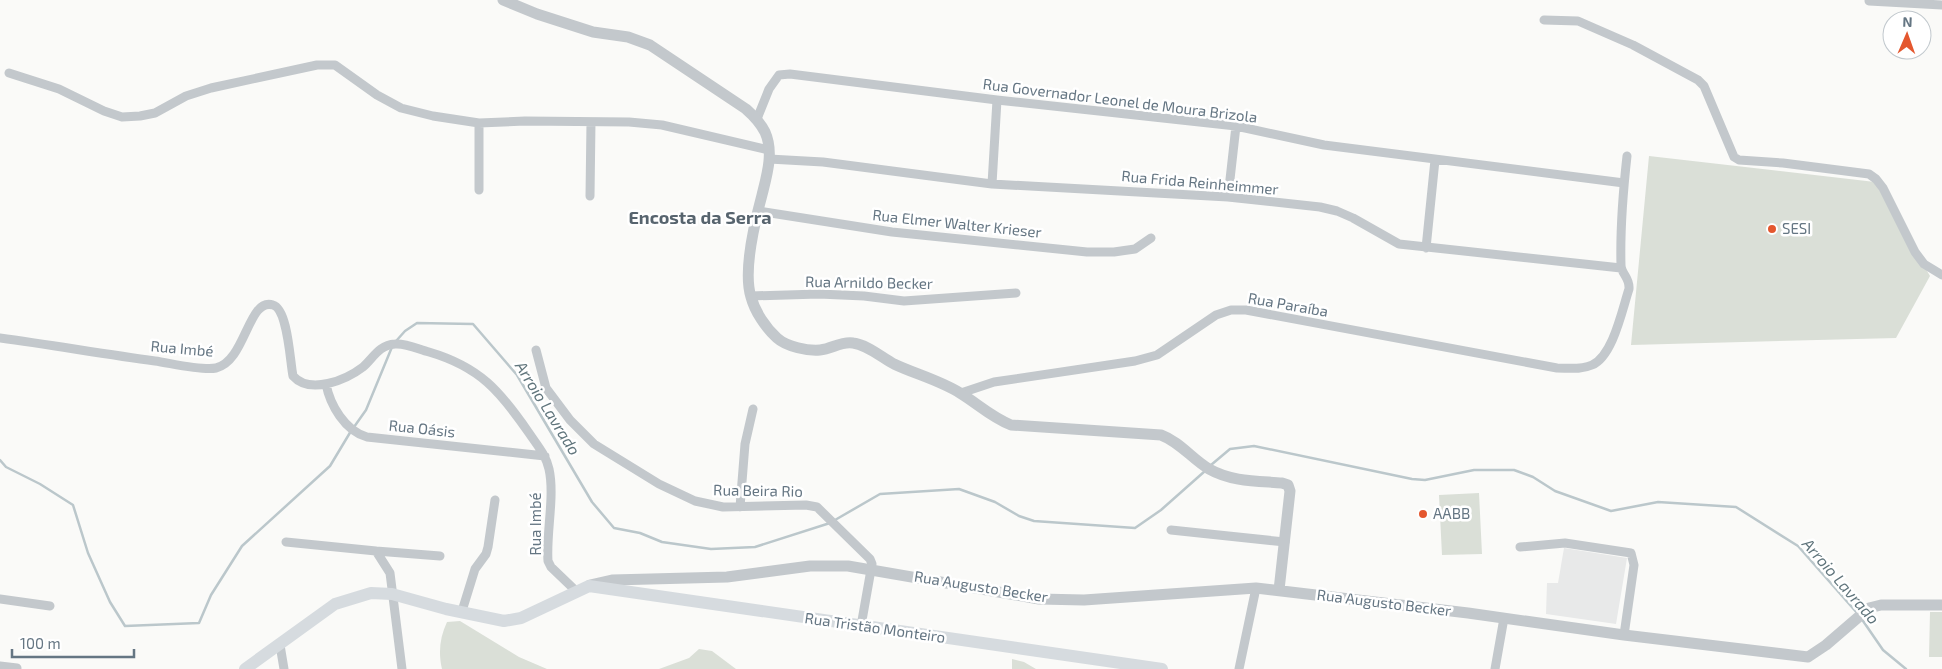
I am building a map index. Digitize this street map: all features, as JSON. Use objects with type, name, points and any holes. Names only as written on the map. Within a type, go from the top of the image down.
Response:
[{"type":"main road","name":"Rua Augusto Becker","points":[[245,669],[335,604],[371,593],[392,594],[504,621],[521,618],[589,586]]},
{"type":"main road","name":"Rua Tristão Monteiro","points":[[589,586],[1129,666],[1162,669]]},
{"type":"street","points":[[503,0],[537,14],[593,32],[628,37],[650,45],[746,109],[757,119],[766,133],[769,154],[748,272],[750,296],[762,321],[778,339],[797,347],[821,350],[842,343],[854,343],[864,346],[893,364],[961,393],[996,419],[1011,425],[1161,436],[1170,438],[1205,465],[1242,480],[1288,485],[1290,491],[1279,590]]},
{"type":"street","points":[[1869,1],[1929,2],[1942,5]]},
{"type":"street","points":[[1544,20],[1578,21],[1633,45],[1698,80],[1704,86],[1734,157],[1739,160],[1783,163],[1869,174],[1883,188],[1915,252],[1924,264],[1942,275]]},
{"type":"street","name":"Rua Frida Reinheimmer","points":[[9,73],[59,89],[104,111],[122,116],[140,116],[154,113],[186,96],[211,88],[317,65],[335,66],[377,95],[402,108],[433,116],[479,123],[525,120],[629,122],[662,125],[717,136],[769,154],[992,184],[1228,197],[1320,207],[1337,211],[1353,218],[1399,244],[1621,268]]},
{"type":"street","name":"Rua Governador Leonel de Moura Brizola","points":[[757,119],[770,89],[779,75],[790,74],[997,100],[1236,126],[1324,145],[1624,183]]},
{"type":"street","points":[[992,184],[997,100]]},
{"type":"street","points":[[590,196],[591,122]]},
{"type":"street","points":[[479,123],[479,190]]},
{"type":"street","points":[[1228,197],[1236,126]]},
{"type":"street","points":[[1621,268],[1624,183],[1627,156]]},
{"type":"street","points":[[1426,248],[1435,160]]},
{"type":"street","name":"Rua Elmer Walter Krieser","points":[[758,210],[892,232],[1087,252],[1114,252],[1135,249],[1151,238]]},
{"type":"street","name":"Rua Paraíba","points":[[961,393],[994,382],[1157,356],[1216,315],[1231,310],[1246,310],[1557,368],[1579,368],[1593,365],[1604,356],[1609,348],[1629,289],[1630,282],[1621,268]]},
{"type":"street","name":"Rua Arnildo Becker","points":[[750,296],[819,294],[864,296],[904,301],[1016,293]]},
{"type":"street","name":"Rua Imbé","points":[[0,338],[162,362],[217,368],[228,361],[235,353],[248,332],[255,312],[262,305],[271,304],[278,307],[281,313],[287,333],[293,376],[298,381],[308,384],[326,384],[348,376],[357,371],[382,346],[397,344],[435,354],[459,363],[479,374],[507,403],[545,456],[550,478],[548,561],[551,568],[576,591]]},
{"type":"street","name":"Rua Beira Rio","points":[[536,350],[546,388],[570,420],[594,444],[658,484],[695,501],[723,507],[806,505],[817,507],[870,559],[872,564],[871,570]]},
{"type":"street","name":"Rua Oásis","points":[[326,384],[331,401],[348,426],[356,434],[367,437],[545,456]]},
{"type":"street","points":[[740,507],[745,444],[753,409]]},
{"type":"street","points":[[462,611],[475,569],[486,554],[495,500]]},
{"type":"street","points":[[1171,530],[1284,542]]},
{"type":"street","points":[[286,542],[440,556]]},
{"type":"street","points":[[1520,547],[1565,543],[1631,553],[1634,565],[1624,635]]},
{"type":"street","points":[[376,551],[390,573],[402,669]]},
{"type":"street","name":"Rua Augusto Becker","points":[[589,586],[612,580],[727,577],[810,566],[848,566],[1039,598],[1084,600],[1256,588],[1504,618],[1807,663]]},
{"type":"street","points":[[861,626],[871,570]]},
{"type":"street","points":[[1240,669],[1256,588]]},
{"type":"street","points":[[0,599],[50,606]]},
{"type":"street","points":[[1807,663],[1869,608],[1881,605],[1942,605]]},
{"type":"street","points":[[1495,669],[1504,618]]},
{"type":"street","points":[[280,645],[284,669]]},
{"type":"street","points":[[0,666],[17,668]]},
{"type":"shaded area","name":"SESI","points":[[1649,156],[1875,182],[1930,276],[1896,338],[1631,345]]},
{"type":"shaded area","points":[[1479,493],[1482,554],[1442,555],[1439,495]]},
{"type":"shaded area","points":[[1564,548],[1627,558],[1616,624],[1546,614],[1547,583],[1558,583]]},
{"type":"shaded area","points":[[1930,612],[1942,612],[1942,657],[1929,657]]},
{"type":"shaded area","points":[[460,621],[519,657],[547,669],[442,669],[441,639],[447,622]]},
{"type":"shaded area","points":[[699,649],[712,651],[736,669],[659,669],[689,658]]},
{"type":"shaded area","points":[[1012,659],[1024,662],[1036,669],[1012,669]]},
{"type":"waterway","name":"Arroio Lavrado","points":[[397,340],[405,331],[417,323],[473,324],[517,375],[592,502],[614,528],[640,533],[662,542],[711,549],[755,547],[830,523]]},
{"type":"waterway","name":"Arroio Lavrado","points":[[354,427],[366,410],[392,347]]},
{"type":"waterway","name":"Arroio Lavrado","points":[[0,460],[6,467],[40,484],[73,505],[88,553],[110,602],[125,626],[199,623],[211,595],[242,546],[330,466],[351,431]]},
{"type":"waterway","points":[[1211,465],[1230,449],[1254,446],[1412,479],[1425,480],[1474,470],[1514,470],[1533,477],[1555,491],[1611,511],[1658,502],[1736,507],[1798,546],[1858,614]]},
{"type":"waterway","name":"Arroio Lavrado","points":[[835,520],[880,494],[959,489],[995,502],[1019,516],[1034,521],[1135,528],[1161,510],[1205,471]]},
{"type":"waterway","name":"Arroio Lavrado","points":[[1861,618],[1883,650],[1906,669]]},
{"type":"place","name":"SESI","points":[[1772,229]]},
{"type":"place","name":"AABB","points":[[1423,514]]},
{"type":"district","name":"Encosta da Serra","points":[[700,218]]}]
